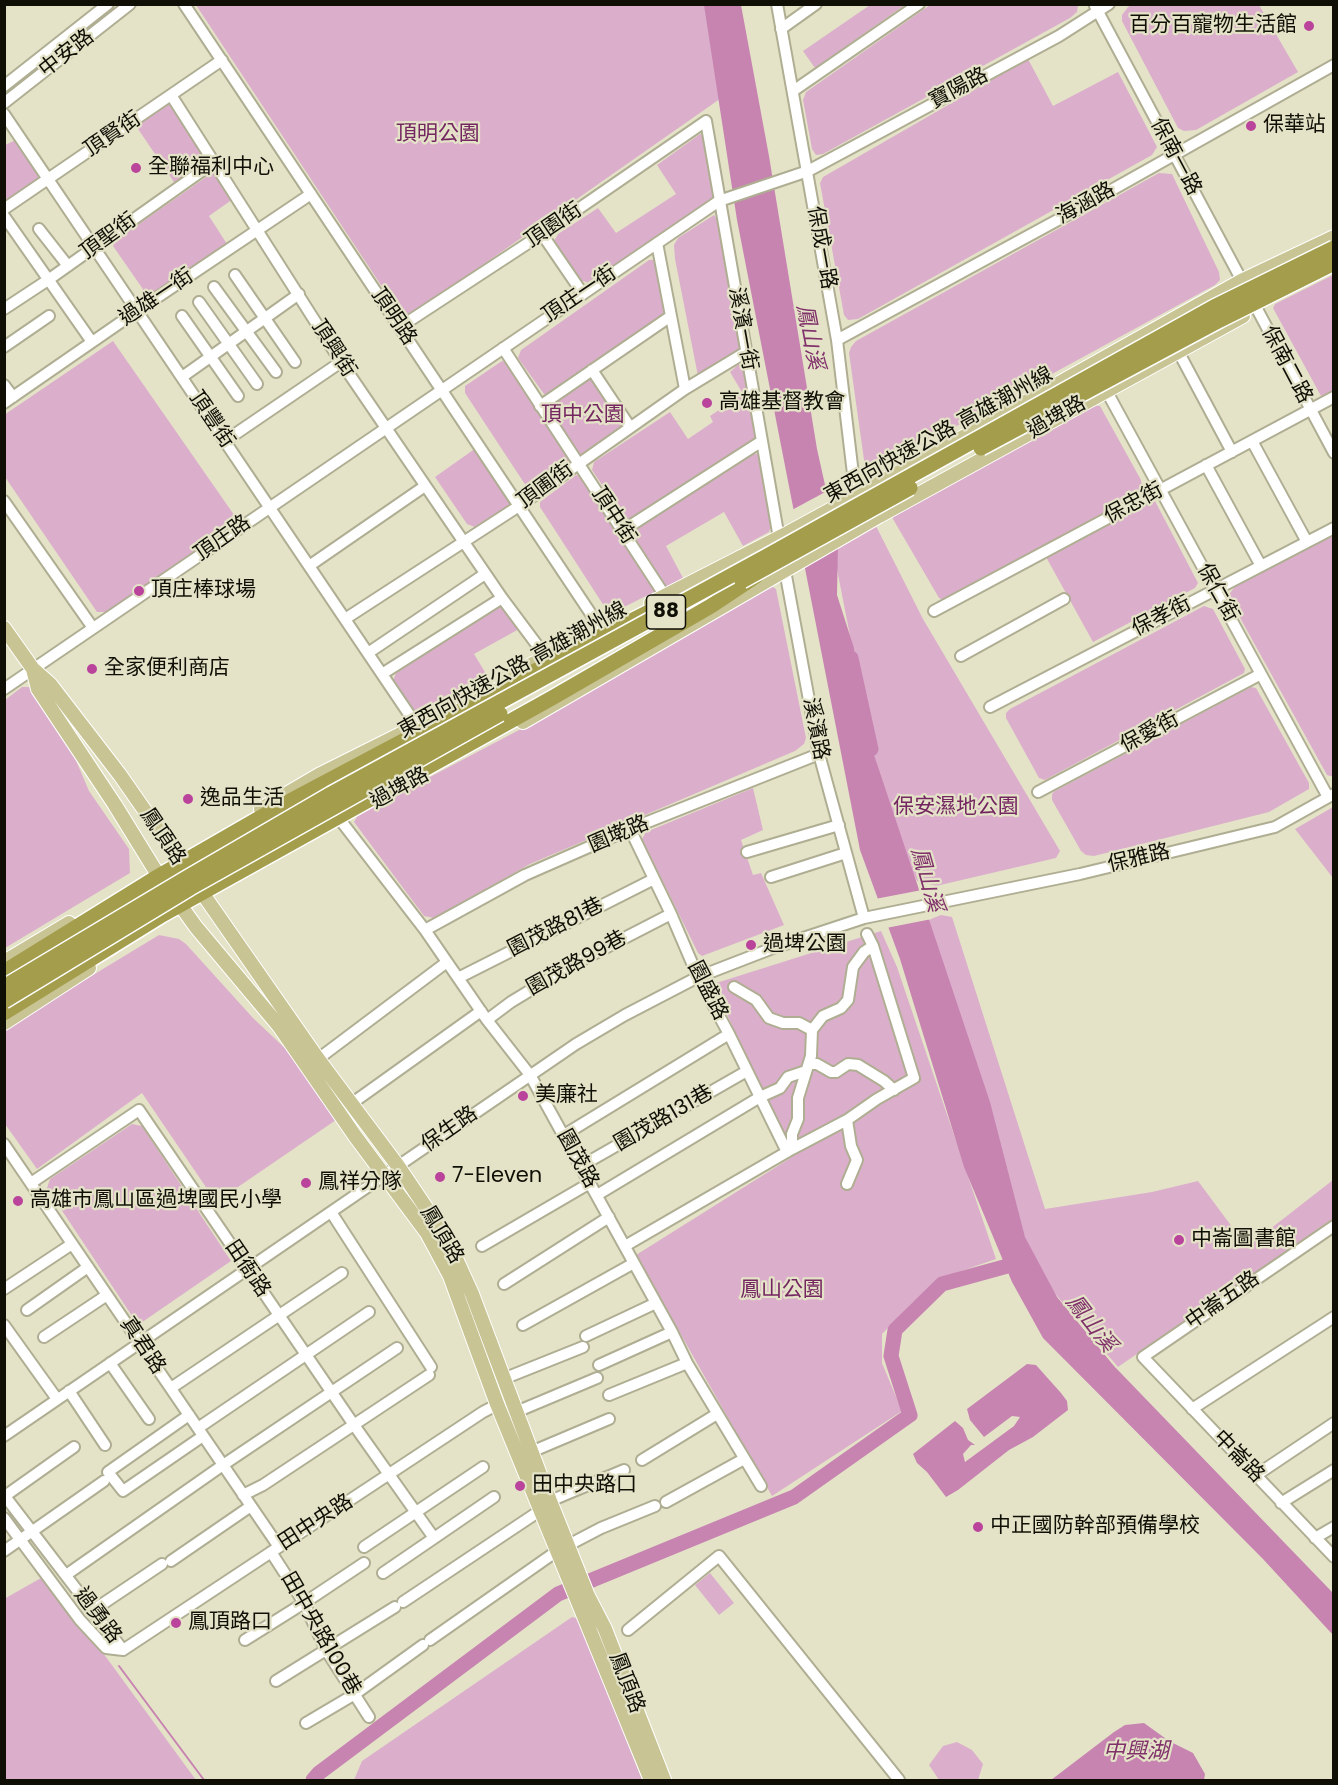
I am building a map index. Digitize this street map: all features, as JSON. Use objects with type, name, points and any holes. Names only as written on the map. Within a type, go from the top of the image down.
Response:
[{"type":"highway","name":"東西向快速公路 高雄潮州線","points":[[4,1000],[190,888],[338,804],[692,607],[775,564],[1203,313],[1334,248]]},
{"type":"highway","name":"東西向快速公路 高雄潮州線","points":[[4,987],[322,800],[775,564],[980,449],[1220,320],[1334,263]]},
{"type":"highway","points":[[5,964],[106,909],[179,860],[605,634],[775,564]]},
{"type":"highway","points":[[4,1013],[121,940],[602,669],[711,606],[775,564]]},
{"type":"main road","name":"過埤路","points":[[778,537],[951,444],[1241,281],[1334,237]]},
{"type":"main road","name":"過埤路","points":[[203,895],[556,705],[775,564],[800,561],[1106,390],[1256,309],[1334,270]]},
{"type":"main road","points":[[179,860],[319,775],[778,537]]},
{"type":"main road","name":"鳳頂路","points":[[4,628],[33,669],[50,684],[120,775],[318,1059],[398,1166],[447,1239],[460,1265],[531,1452],[545,1506]]},
{"type":"main road","name":"鳳頂路","points":[[33,669],[38,689],[157,873],[279,1026],[355,1136],[427,1233],[450,1276],[497,1404],[545,1506],[573,1573],[651,1780]]},
{"type":"main road","points":[[5,964],[157,873]]},
{"type":"main road","points":[[4,1023],[182,907]]},
{"type":"main road","name":"鳳頂路","points":[[583,1598],[604,1629],[663,1780]]},
{"type":"street","name":"中安路","points":[[4,87],[108,4]]},
{"type":"street","name":"中安路","points":[[4,104],[130,4]]},
{"type":"street","name":"頂明路","points":[[184,4],[601,629]]},
{"type":"street","name":"保成一路","points":[[777,4],[837,340],[854,474],[862,491]]},
{"type":"street","points":[[781,29],[816,4]]},
{"type":"street","points":[[792,91],[919,4]]},
{"type":"street","name":"寶陽路","points":[[719,201],[808,171],[1059,36],[1096,7],[1109,4]]},
{"type":"street","name":"保南一路","points":[[1096,7],[1256,309]]},
{"type":"street","name":"頂賢街","points":[[4,209],[222,60]]},
{"type":"street","name":"海涵路","points":[[837,340],[1174,155],[1334,64]]},
{"type":"street","name":"頂興街","points":[[171,95],[341,362],[485,574],[546,657]]},
{"type":"street","name":"頂豐街","points":[[4,114],[417,726]]},
{"type":"street","name":"溪濱一街","points":[[706,121],[778,537]]},
{"type":"street","name":"頂園街","points":[[400,327],[542,234],[706,121]]},
{"type":"street","name":"頂聖街","points":[[4,309],[94,248],[213,162]]},
{"type":"street","name":"過雄一街","points":[[9,400],[311,194]]},
{"type":"street","name":"頂庄一街","points":[[442,390],[719,201]]},
{"type":"street","points":[[4,216],[92,342]]},
{"type":"street","points":[[39,229],[68,266]]},
{"type":"street","points":[[542,234],[583,294]]},
{"type":"street","points":[[657,243],[685,389]]},
{"type":"street","points":[[235,275],[295,362]]},
{"type":"street","points":[[214,287],[276,372]]},
{"type":"street","points":[[182,377],[298,294]]},
{"type":"street","points":[[199,302],[257,384]]},
{"type":"street","name":"保南二路","points":[[1256,309],[1334,453]]},
{"type":"street","points":[[4,347],[49,316]]},
{"type":"street","points":[[182,316],[238,396]]},
{"type":"street","points":[[540,406],[671,316]]},
{"type":"street","name":"頂中街","points":[[503,348],[665,596]]},
{"type":"street","points":[[1178,351],[1232,452]]},
{"type":"street","name":"頂圃街","points":[[345,619],[519,506],[685,389],[746,352]]},
{"type":"street","points":[[225,441],[341,362]]},
{"type":"street","points":[[592,370],[630,427]]},
{"type":"street","points":[[4,385],[9,400]]},
{"type":"street","name":"頂庄路","points":[[4,689],[442,390]]},
{"type":"street","name":"保仁街","points":[[1106,390],[1261,674],[1331,795]]},
{"type":"street","name":"保忠街","points":[[934,611],[1334,397]]},
{"type":"street","points":[[622,531],[762,441]]},
{"type":"street","points":[[1252,441],[1308,542]]},
{"type":"street","points":[[1206,465],[1261,566]]},
{"type":"street","points":[[309,566],[425,486]]},
{"type":"street","points":[[4,501],[93,628]]},
{"type":"street","name":"保孝街","points":[[990,707],[1334,528]]},
{"type":"street","name":"溪濱路","points":[[778,537],[775,564],[819,754],[864,918]]},
{"type":"street","points":[[368,653],[485,574]]},
{"type":"street","points":[[382,674],[502,598]]},
{"type":"street","points":[[961,656],[1064,599]]},
{"type":"street","name":"保愛街","points":[[1038,792],[1261,674]]},
{"type":"street","name":"園墘路","points":[[425,930],[525,875],[630,829],[819,754]]},
{"type":"street","name":"保雅路","points":[[864,918],[1080,874],[1275,827],[1331,795]]},
{"type":"street","name":"園茂路","points":[[341,821],[425,930],[484,1015],[530,1075],[625,1245],[687,1363],[761,1486]]},
{"type":"street","points":[[747,852],[839,825]]},
{"type":"street","name":"園盛路","points":[[630,829],[698,976],[789,1151]]},
{"type":"street","points":[[771,877],[846,853]]},
{"type":"street","name":"園茂路81巷","points":[[458,978],[654,879]]},
{"type":"street","name":"園茂路99巷","points":[[351,1104],[484,1015],[512,1002],[572,965],[671,914]]},
{"type":"street","name":"保生路","points":[[4,1436],[600,1029],[698,976],[864,918]]},
{"type":"street","points":[[625,1245],[847,1120],[914,1078],[873,946],[867,934]]},
{"type":"street","points":[[789,1151],[798,1119],[798,1098],[808,1067],[812,1030],[823,1016],[841,1008],[848,1000],[853,967],[864,952],[873,946]]},
{"type":"street","points":[[318,1059],[447,962]]},
{"type":"street","points":[[734,987],[756,1000],[769,1018],[783,1023],[799,1023],[812,1030]]},
{"type":"street","points":[[564,1135],[729,1034]]},
{"type":"street","points":[[597,1195],[760,1097],[780,1088],[789,1077],[808,1067],[817,1064],[831,1072],[836,1072],[848,1064],[858,1065],[873,1076],[885,1081],[894,1090]]},
{"type":"street","name":"園茂路131巷","points":[[581,1166],[747,1071]]},
{"type":"street","name":"田衙路","points":[[31,1183],[139,1110],[434,1538]]},
{"type":"street","points":[[847,1120],[851,1146],[857,1160],[847,1184]]},
{"type":"street","name":"真君路","points":[[4,1144],[251,1506],[275,1550]]},
{"type":"street","points":[[482,1246],[590,1183]]},
{"type":"street","points":[[243,1495],[263,1485],[354,1425],[430,1371],[331,1212]]},
{"type":"street","points":[[504,1284],[609,1217]]},
{"type":"street","name":"中崙五路","points":[[1143,1357],[1334,1226]]},
{"type":"street","points":[[4,1289],[72,1244]]},
{"type":"street","points":[[523,1325],[634,1263]]},
{"type":"street","points":[[27,1310],[88,1267]]},
{"type":"street","points":[[171,1388],[342,1274]]},
{"type":"street","points":[[44,1337],[107,1295]]},
{"type":"street","points":[[586,1336],[656,1303]]},
{"type":"street","points":[[189,1415],[108,1472],[123,1491],[200,1432],[369,1312]]},
{"type":"street","points":[[1192,1409],[1334,1317]]},
{"type":"street","points":[[4,1325],[57,1399]]},
{"type":"street","points":[[599,1365],[672,1332]]},
{"type":"street","points":[[503,1379],[583,1347]]},
{"type":"street","points":[[66,1575],[223,1465],[397,1348]]},
{"type":"street","name":"中崙路","points":[[1143,1357],[1334,1557]]},
{"type":"street","points":[[110,1363],[149,1419]]},
{"type":"street","points":[[609,1395],[687,1363]]},
{"type":"street","points":[[516,1413],[597,1378]]},
{"type":"street","points":[[69,1391],[105,1445]]},
{"type":"street","name":"田中央路","points":[[123,1650],[497,1404],[510,1398]]},
{"type":"street","points":[[642,1460],[717,1414]]},
{"type":"street","points":[[531,1452],[609,1419]]},
{"type":"street","points":[[1255,1476],[1334,1423]]},
{"type":"street","points":[[5,1496],[74,1447]]},
{"type":"street","points":[[666,1502],[744,1459]]},
{"type":"street","points":[[364,1546],[483,1467]]},
{"type":"street","points":[[276,1681],[354,1635],[545,1506],[624,1470]]},
{"type":"street","points":[[1281,1503],[1334,1470]]},
{"type":"street","points":[[4,1551],[104,1481]]},
{"type":"street","name":"過勇路","points":[[5,1496],[123,1650]]},
{"type":"street","points":[[383,1573],[494,1497]]},
{"type":"street","points":[[92,1611],[251,1506]]},
{"type":"street","points":[[306,1723],[354,1694],[562,1548],[601,1528],[655,1506]]},
{"type":"street","name":"過勇路","points":[[4,1518],[80,1620],[106,1648],[123,1650]]},
{"type":"street","points":[[1315,1538],[1334,1527]]},
{"type":"street","name":"田中央路100巷","points":[[275,1550],[326,1650],[369,1717]]},
{"type":"street","points":[[628,1630],[719,1556],[899,1780]]},
{"type":"street","points":[[245,1640],[304,1604],[364,1563]]},
{"type":"green space","name":"頂明公園","points":[[196,5],[711,5],[727,94],[404,320]]},
{"type":"green space","points":[[870,5],[905,5],[815,68],[803,51]]},
{"type":"green space","points":[[930,5],[1078,5],[1077,12],[1070,18],[823,154],[816,155],[812,149],[803,100],[806,92]]},
{"type":"green space","points":[[1131,5],[1259,5],[1298,72],[1196,130],[1184,131],[1178,128],[1122,21],[1122,15]]},
{"type":"green space","points":[[1028,59],[1053,106],[1118,72],[1157,147],[1152,155],[858,319],[848,320],[844,315],[820,183],[823,177]]},
{"type":"green space","points":[[167,104],[172,105],[206,160],[204,165],[176,185],[136,126]]},
{"type":"green space","points":[[700,134],[705,137],[714,200],[590,283],[582,281],[554,241],[558,234],[598,208],[616,233],[676,194],[657,165]]},
{"type":"green space","points":[[20,138],[46,178],[5,203],[5,145]]},
{"type":"green space","points":[[212,173],[216,173],[233,199],[209,216],[227,244],[151,296],[147,295],[113,246],[116,240]]},
{"type":"green space","points":[[1159,173],[1172,174],[1219,272],[1220,280],[1215,285],[869,472],[865,467],[849,353],[856,341]]},
{"type":"green space","points":[[714,215],[718,220],[740,348],[736,354],[698,376],[674,245],[678,238]]},
{"type":"green space","points":[[649,260],[656,260],[665,311],[663,318],[550,395],[544,394],[518,358],[521,350]]},
{"type":"green space","points":[[1333,275],[1333,393],[1321,396],[1273,308],[1275,304]]},
{"type":"green space","points":[[113,341],[239,522],[106,612],[97,612],[5,477],[4,415]]},
{"type":"green space","points":[[502,361],[510,364],[571,459],[570,466],[537,490],[528,489],[465,393],[465,386]]},
{"type":"green space","points":[[740,363],[745,364],[758,436],[754,442],[632,519],[624,518],[592,470],[594,462],[670,412],[688,439],[713,422],[710,416],[743,394],[730,372]]},
{"type":"green space","name":"頂中公園","points":[[587,380],[592,380],[621,425],[620,429],[581,456],[576,454],[550,414],[549,407]]},
{"type":"green space","points":[[1092,405],[1100,406],[1141,480],[1140,495],[946,601],[939,598],[893,519],[893,513]]},
{"type":"green space","points":[[476,448],[512,500],[510,506],[477,528],[467,524],[435,477]]},
{"type":"green space","points":[[754,454],[761,454],[772,523],[769,532],[743,546],[724,512],[666,546],[683,578],[667,586],[662,583],[630,536],[633,531]]},
{"type":"green space","points":[[576,475],[582,476],[656,591],[612,613],[606,609],[540,507],[540,502]]},
{"type":"green space","points":[[1149,500],[1155,501],[1198,583],[1195,588],[1093,642],[1046,557]]},
{"type":"green space","name":"保安濕地公園","points":[[876,526],[923,619],[1060,851],[1056,858],[936,886],[917,881],[905,859],[886,819],[833,549]]},
{"type":"green space","points":[[1333,534],[1333,776],[1330,776],[1327,775],[1228,596],[1236,585]]},
{"type":"green space","points":[[770,585],[776,589],[806,738],[804,744],[795,751],[530,864],[434,918],[424,916],[354,822],[358,815],[572,702]]},
{"type":"green space","points":[[496,605],[502,606],[519,629],[474,654],[488,677],[424,712],[415,712],[393,681],[396,673]]},
{"type":"green space","points":[[1204,606],[1213,609],[1245,669],[1244,673],[1045,780],[1039,778],[1006,718],[1006,713]]},
{"type":"green space","points":[[22,687],[31,687],[69,744],[89,791],[129,849],[130,873],[5,948],[5,700]]},
{"type":"green space","points":[[1251,687],[1256,688],[1309,783],[1309,789],[1269,812],[1094,856],[1086,855],[1081,851],[1052,800],[1052,794],[1055,791]]},
{"type":"green space","points":[[753,788],[763,830],[741,840],[753,875],[761,873],[784,925],[702,956],[698,953],[642,839],[646,832]]},
{"type":"green space","points":[[1333,807],[1333,878],[1295,829]]},
{"type":"green space","points":[[941,915],[952,917],[1045,1209],[1152,1192],[1198,1181],[1247,1247],[1333,1180],[1333,1219],[1118,1367],[1039,1275],[985,1129],[926,921]]},
{"type":"green space","name":"鳳山公園","points":[[881,931],[897,967],[996,1259],[947,1276],[912,1303],[882,1334],[882,1363],[902,1411],[772,1496],[636,1255],[792,1157],[713,984]]},
{"type":"green space","points":[[159,935],[179,939],[186,944],[253,1018],[288,1051],[336,1120],[216,1202],[142,1093],[37,1169],[5,1124],[4,1029]]},
{"type":"green space","points":[[132,1124],[142,1126],[231,1261],[138,1325],[47,1188],[50,1179]]},
{"type":"green space","points":[[710,1573],[734,1603],[719,1615],[695,1585]]},
{"type":"green space","points":[[41,1578],[106,1657],[196,1780],[5,1780],[4,1599]]},
{"type":"green space","points":[[572,1617],[579,1619],[642,1780],[354,1780],[362,1761]]},
{"type":"green space","points":[[957,1742],[972,1750],[983,1764],[978,1780],[939,1780],[929,1765],[943,1746]]},
{"type":"water","points":[[704,5],[741,5],[769,156],[817,449],[838,543],[837,595],[854,648],[856,701],[990,1102],[1025,1237],[1057,1297],[1114,1366],[1333,1593],[1333,1635],[1263,1559],[1043,1338],[1012,1282],[964,1167],[900,959],[860,850],[737,220]]},
{"type":"water","points":[[1027,1364],[1036,1365],[1061,1393],[1067,1401],[1068,1410],[946,1497],[917,1463],[913,1454],[955,1421],[963,1428],[968,1440],[975,1445],[971,1445],[963,1454],[965,1462],[1014,1426],[1020,1417],[1012,1416],[984,1437],[970,1420],[967,1409]]},
{"type":"water","name":"中興湖","points":[[1144,1723],[1169,1741],[1193,1753],[1205,1774],[1204,1780],[1051,1780],[1125,1725]]},
{"type":"pier","points":[[829,490],[841,543],[801,567],[790,511]]},
{"type":"pier","points":[[922,890],[932,919],[886,928],[875,899]]},
{"type":"waterway","name":"鳳山溪","points":[[851,658],[871,749]]},
{"type":"waterway","points":[[313,1780],[319,1773],[558,1594],[794,1497],[910,1415],[891,1356],[895,1330],[942,1284],[1022,1262]]},
{"type":"waterway","points":[[119,1666],[204,1780]]},
{"type":"place","name":"百分百寵物生活館","points":[[1309,26]]},
{"type":"place","name":"保華站","points":[[1251,126]]},
{"type":"place","name":"全聯福利中心","points":[[136,168]]},
{"type":"place","name":"高雄基督教會","points":[[707,403]]},
{"type":"place","name":"頂庄棒球場","points":[[139,591]]},
{"type":"place","name":"全家便利商店","points":[[92,669]]},
{"type":"place","name":"逸品生活","points":[[188,799]]},
{"type":"place","name":"過埤公園","points":[[751,945]]},
{"type":"place","name":"美廉社","points":[[523,1096]]},
{"type":"place","name":"7-Eleven","points":[[440,1177]]},
{"type":"place","name":"鳳祥分隊","points":[[306,1183]]},
{"type":"place","name":"高雄市鳳山區過埤國民小學","points":[[18,1201]]},
{"type":"place","name":"中崙圖書館","points":[[1179,1240]]},
{"type":"place","name":"田中央路口","points":[[520,1486]]},
{"type":"place","name":"中正國防幹部預備學校","points":[[978,1527]]},
{"type":"place","name":"鳳頂路口","points":[[176,1623]]}]
